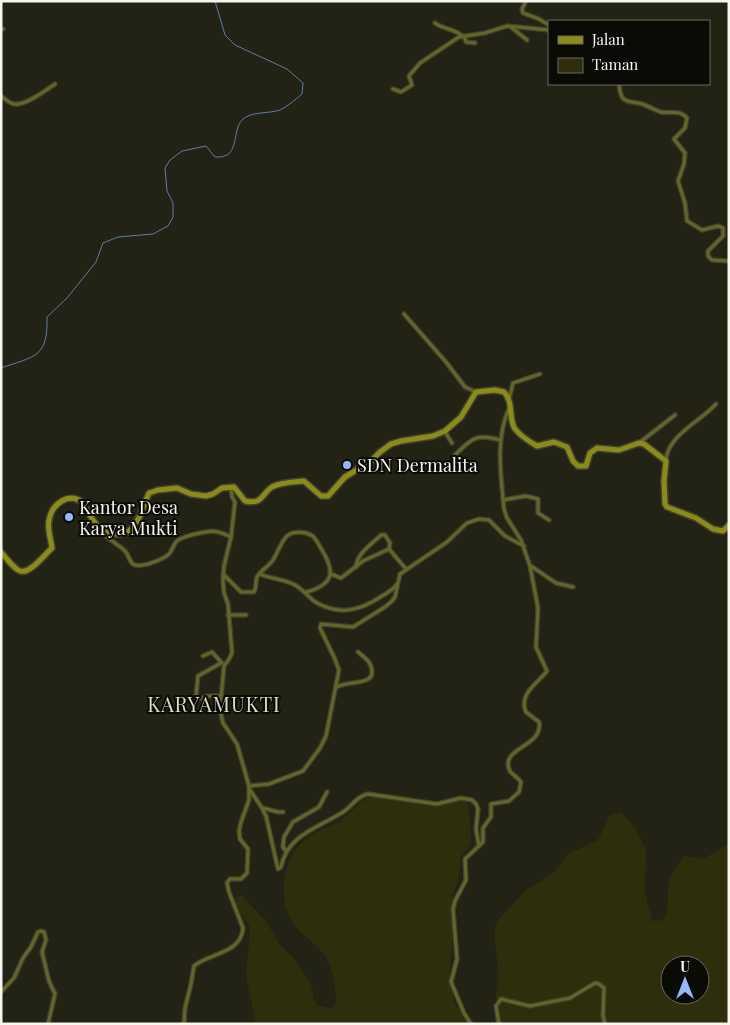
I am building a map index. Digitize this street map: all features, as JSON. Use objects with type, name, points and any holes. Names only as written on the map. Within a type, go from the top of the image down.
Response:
[{"type":"street","points":[[526,1],[522,12],[548,25]]},
{"type":"street","points":[[435,23],[459,32],[466,42],[475,43]]},
{"type":"street","points":[[393,89],[401,92],[412,85],[409,76],[420,63],[463,36],[485,34],[506,26],[548,30]]},
{"type":"street","points":[[511,26],[527,40]]},
{"type":"street","points":[[1,96],[11,103],[19,104],[26,102],[55,84]]},
{"type":"street","points":[[619,85],[620,96],[626,102],[644,104],[663,112],[678,112],[687,118],[685,128],[674,139],[685,155],[678,181],[686,203],[686,222],[702,230],[715,227],[723,228],[723,236],[708,251],[708,256],[712,260],[729,261]]},
{"type":"street","points":[[404,314],[465,387],[476,392],[500,390],[506,393],[516,430],[537,446],[554,442],[567,447],[573,461],[578,466],[586,466],[590,454],[597,448],[619,450],[638,443],[675,415]]},
{"type":"street","points":[[472,1024],[464,1013],[451,982],[457,961],[453,909],[455,900],[466,880],[465,859],[484,840],[484,826],[491,817],[491,804],[509,801],[519,792],[521,782],[510,771],[510,756],[532,740],[540,729],[539,722],[526,712],[524,706],[532,686],[547,671],[536,647],[538,608],[530,566],[524,546],[507,518],[500,440],[510,403],[513,383],[540,374]]},
{"type":"street","points":[[99,528],[116,534],[130,531],[142,512],[148,496],[153,491],[177,488],[191,494],[206,496],[222,488],[231,487],[237,490],[244,500],[248,502],[261,499],[274,486],[304,481],[321,496],[328,496],[345,477],[371,461],[390,444],[401,440],[433,436],[444,431],[461,416],[476,392]]},
{"type":"street","points":[[716,404],[689,426],[667,452],[664,481],[665,504],[667,508],[696,518],[717,531],[723,531],[729,525]]},
{"type":"street","points":[[444,431],[452,443]]},
{"type":"street","points":[[454,456],[471,439],[476,437],[487,436],[500,440]]},
{"type":"street","points":[[638,443],[646,444],[666,461]]},
{"type":"street","points":[[220,696],[198,699],[196,697],[198,676],[223,664],[232,653],[228,604],[222,582],[231,538],[235,502],[231,487]]},
{"type":"street","points":[[504,500],[526,496],[538,499],[538,513],[549,520]]},
{"type":"street","points":[[1,552],[19,571],[30,569],[52,548],[49,520],[56,506],[67,499],[80,500],[109,540],[125,551],[132,563],[138,566],[170,554],[176,541],[187,536],[214,530],[231,538]]},
{"type":"street","points":[[250,788],[269,784],[306,768],[326,736],[339,667],[320,625],[352,627],[392,601],[400,574],[434,551],[467,523],[474,520],[488,520],[505,536],[524,546]]},
{"type":"street","points":[[223,573],[240,591],[244,593],[254,591],[257,578],[274,559],[275,554],[286,537],[294,532],[312,535],[330,564],[331,574],[330,578],[321,586],[307,592]]},
{"type":"street","points":[[356,567],[363,551],[386,535],[389,540],[389,549],[406,569]]},
{"type":"street","points":[[331,574],[342,578],[363,561],[389,549]]},
{"type":"street","points":[[530,566],[556,583],[573,587]]},
{"type":"street","points":[[260,574],[293,584],[307,592],[316,602],[346,611],[354,610],[376,600],[391,591],[397,584]]},
{"type":"street","points":[[228,615],[246,615]]},
{"type":"street","points":[[203,656],[212,652],[223,664],[220,714],[223,723],[237,744],[250,788],[262,808],[278,869],[282,866],[282,858],[286,851],[299,837],[345,810],[361,796],[368,794],[434,804],[461,798],[472,800],[478,809],[476,829],[479,846]]},
{"type":"street","points":[[336,688],[347,683],[366,681],[371,677],[370,663],[358,652]]},
{"type":"street","points":[[184,1024],[185,1008],[192,984],[194,966],[228,950],[242,934],[242,928],[227,883],[232,878],[241,880],[247,873],[248,849],[240,839],[239,831],[240,822],[248,805],[250,788]]},
{"type":"street","points":[[286,851],[283,847],[284,837],[293,822],[319,807],[328,792]]},
{"type":"street","points":[[262,808],[283,812]]},
{"type":"street","points":[[1,992],[14,978],[38,932],[44,932],[46,940],[42,950],[49,981],[55,994],[48,1024]]},
{"type":"street","points":[[499,1024],[496,1006],[501,999],[530,1006],[570,998],[595,983],[604,988],[603,1016],[605,1024]]},
{"type":"green space","points":[[375,796],[382,799],[430,804],[459,799],[466,801],[469,808],[470,845],[461,857],[459,877],[452,897],[454,904],[452,910],[450,968],[454,1001],[469,1024],[256,1024],[246,976],[250,930],[248,923],[239,911],[235,898],[241,895],[266,921],[280,945],[296,961],[311,985],[317,1005],[332,1009],[337,1002],[330,967],[323,953],[297,929],[288,915],[285,904],[284,881],[291,858],[304,840],[340,821],[358,804]]},
{"type":"green space","points":[[621,812],[636,829],[646,850],[645,891],[652,921],[659,921],[665,918],[670,879],[673,871],[684,856],[704,858],[729,845],[729,1024],[499,1024],[496,992],[499,978],[494,935],[497,921],[526,890],[554,872],[568,854],[598,840],[610,815]]},
{"type":"waterway","points":[[1,368],[23,361],[42,348],[47,330],[47,317],[67,298],[96,262],[103,243],[118,237],[153,234],[168,226],[173,217],[173,203],[167,191],[165,168],[170,160],[182,151],[206,146],[215,157],[229,154],[242,120],[250,115],[280,110],[302,94],[303,83],[287,69],[235,45],[225,35],[215,1]]},
{"type":"place","name":"SDN Dermalita","points":[[347,465]]},
{"type":"place","name":"Kantor Desa Karya Mukti","points":[[69,517]]},
{"type":"district","name":"KARYAMUKTI","points":[[214,703]]}]
